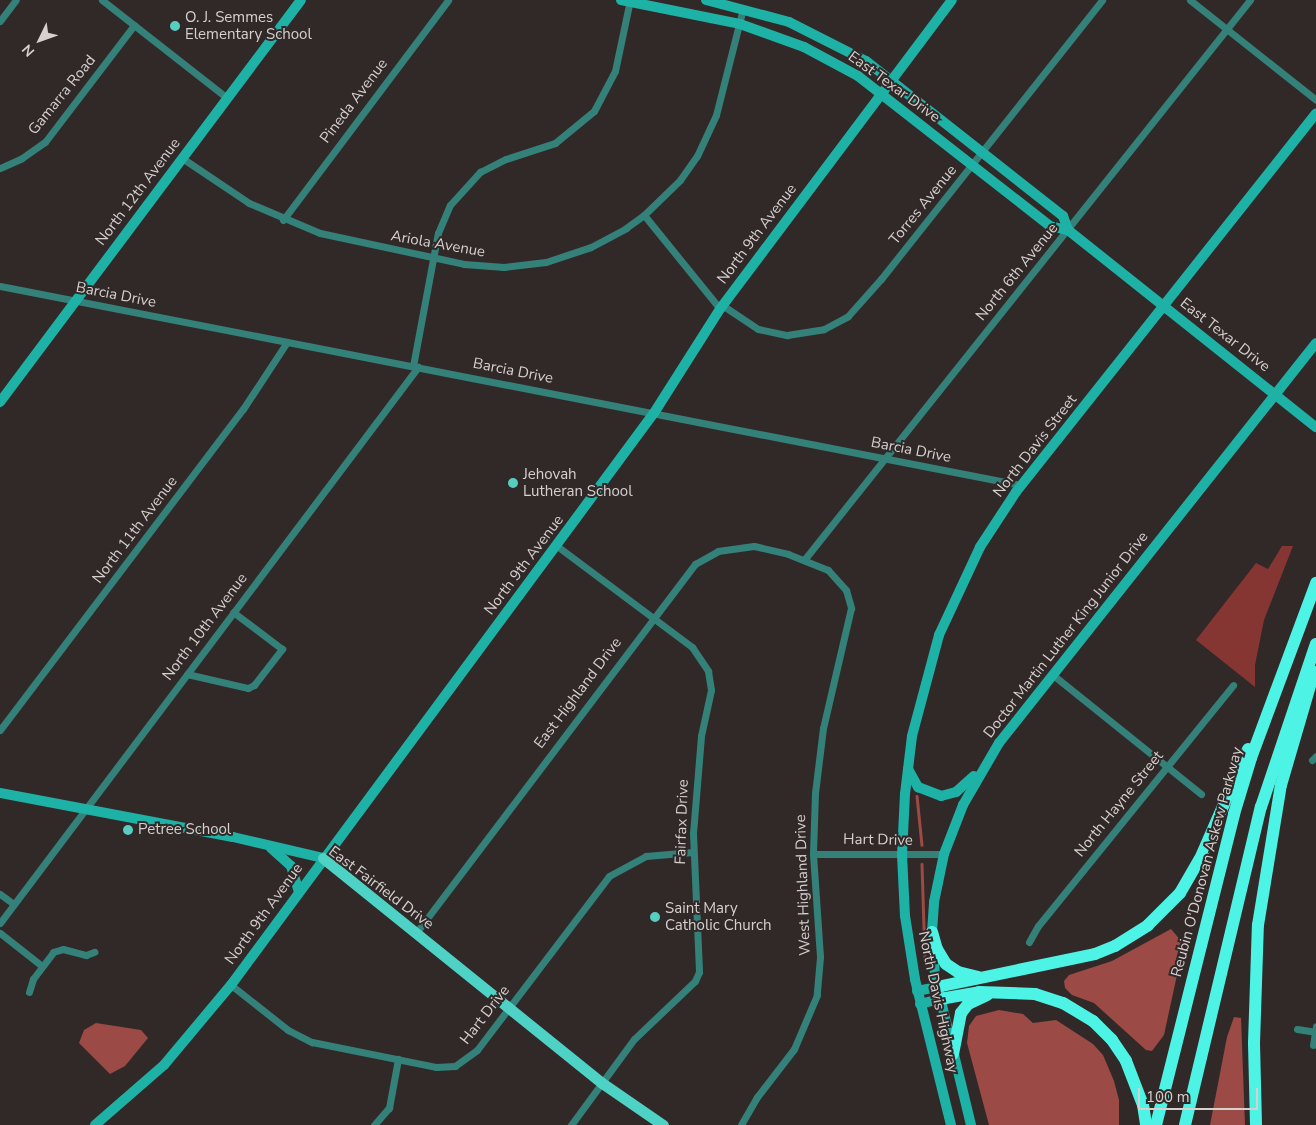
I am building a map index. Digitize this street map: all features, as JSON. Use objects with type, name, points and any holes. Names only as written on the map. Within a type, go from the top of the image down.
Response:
[{"type":"highway","name":"Reubin O'Donovan Askew Parkway","points":[[1156,1125],[1234,814],[1260,734],[1316,583]]},
{"type":"highway","points":[[1185,1125],[1261,808],[1316,644]]},
{"type":"highway","points":[[1256,1125],[1254,1020],[1258,925],[1281,785],[1316,667]]},
{"type":"highway","points":[[938,993],[985,978],[1095,954],[1115,946],[1160,914],[1180,892],[1200,859],[1244,754],[1260,734]]},
{"type":"highway","points":[[932,932],[937,949],[946,964],[968,976],[985,978]]},
{"type":"highway","points":[[938,993],[1006,991],[1049,998],[1092,1021],[1112,1040],[1126,1061],[1143,1105],[1146,1125]]},
{"type":"highway","points":[[953,1054],[958,1023],[965,1007],[984,995],[1006,991]]},
{"type":"main road","name":"North 12th Avenue","points":[[0,402],[301,0]]},
{"type":"main road","name":"East Texar Drive","points":[[706,0],[743,8],[822,36],[891,80],[983,152],[1063,216],[1068,230]]},
{"type":"main road","name":"North 9th Avenue","points":[[94,1125],[164,1065],[231,985],[323,858],[558,546],[654,413],[721,307],[952,0]]},
{"type":"main road","name":"East Texar Drive","points":[[627,1],[740,24],[811,51],[881,92],[1050,226],[1068,230],[1316,427]]},
{"type":"main road","name":"North Davis Street","points":[[902,855],[908,766],[926,673],[951,605],[980,547],[1021,485],[1316,114]]},
{"type":"main road","name":"Doctor Martin Luther King Junior Drive","points":[[938,993],[932,932],[934,902],[944,854],[963,805],[985,764],[1053,675],[1316,343]]},
{"type":"main road","points":[[908,766],[918,787],[941,796],[956,792],[985,764]]},
{"type":"main road","name":"East Fairfield Drive","points":[[0,792],[323,858],[602,1083],[663,1124]]},
{"type":"main road","points":[[269,846],[290,866],[299,892]]},
{"type":"main road","name":"North Davis Highway","points":[[902,855],[906,924],[917,991],[951,1125]]},
{"type":"main road","points":[[917,991],[938,993]]},
{"type":"main road","points":[[920,1004],[938,993]]},
{"type":"main road","name":"North Davis Highway","points":[[938,993],[971,1125]]},
{"type":"street","points":[[0,21],[16,0]]},
{"type":"street","points":[[102,0],[227,98]]},
{"type":"street","name":"Pineda Avenue","points":[[283,220],[448,0]]},
{"type":"street","name":"Torres Avenue","points":[[644,215],[721,307],[746,323],[772,333],[807,333],[836,324],[859,306],[973,165],[1102,0]]},
{"type":"street","points":[[1190,0],[1316,100]]},
{"type":"street","name":"North 6th Avenue","points":[[804,560],[1250,0]]},
{"type":"street","points":[[415,367],[433,258],[443,219],[468,182],[493,165],[555,143],[594,111],[615,71],[627,1]]},
{"type":"street","name":"Ariola Avenue","points":[[182,158],[222,187],[283,220],[352,242],[484,266],[546,262],[591,248],[644,215],[680,180],[707,138],[725,90],[743,8]]},
{"type":"street","name":"Gamarra Road","points":[[0,168],[22,158],[45,142],[134,25]]},
{"type":"street","name":"Barcia Drive","points":[[0,286],[1021,485]]},
{"type":"street","name":"North 11th Avenue","points":[[0,730],[242,409],[287,342]]},
{"type":"street","name":"North 10th Avenue","points":[[0,923],[415,367]]},
{"type":"street","name":"Fairfax Drive","points":[[558,546],[699,654],[710,681],[695,793],[693,852],[699,972],[695,981],[634,1039],[571,1125]]},
{"type":"street","name":"East Highland Drive","points":[[416,933],[687,572],[718,551],[754,546],[804,560]]},
{"type":"street","name":"West Highland Drive","points":[[741,1125],[757,1097],[794,1049],[815,1001],[820,958],[812,854],[819,754],[851,608],[846,590],[836,576],[804,560]]},
{"type":"street","points":[[187,674],[248,688],[254,685],[282,649],[233,612]]},
{"type":"street","points":[[1053,675],[1201,794]]},
{"type":"street","name":"North Hayne Street","points":[[1029,942],[1038,926],[1233,685]]},
{"type":"street","name":"Hart Drive","points":[[231,985],[301,1038],[445,1068],[464,1062],[509,1008],[609,876],[646,856],[693,852]]},
{"type":"street","name":"Hart Drive","points":[[812,854],[944,854]]},
{"type":"street","points":[[0,894],[14,904]]},
{"type":"street","points":[[0,933],[42,966]]},
{"type":"street","points":[[29,992],[42,966],[58,950],[86,955],[94,952]]},
{"type":"street","points":[[1297,1029],[1316,1029],[1313,1044]]},
{"type":"street","points":[[374,1125],[389,1108],[398,1059]]},
{"type":"shaded area","points":[[1282,546],[1293,546],[1264,620],[1255,665],[1255,687],[1196,640],[1256,563],[1268,569]]},
{"type":"shaded area","points":[[1171,929],[1182,942],[1182,952],[1164,1035],[1152,1051],[1146,1050],[1094,1003],[1072,995],[1065,988],[1064,981],[1069,975],[1112,961]]},
{"type":"shaded area","points":[[999,1010],[1023,1014],[1033,1023],[1056,1020],[1093,1044],[1103,1055],[1114,1081],[1119,1100],[1119,1125],[989,1125],[967,1043],[969,1026],[976,1016]]},
{"type":"shaded area","points":[[1234,1017],[1241,1018],[1245,1125],[1210,1125],[1227,1037]]},
{"type":"shaded area","points":[[96,1023],[141,1030],[148,1038],[125,1066],[110,1074],[79,1043],[84,1030]]},
{"type":"waterway","points":[[917,796],[922,845]]},
{"type":"waterway","points":[[922,864],[925,962]]},
{"type":"place","name":"O. J. Semmes Elementary School","points":[[175,26]]},
{"type":"place","name":"Jehovah Lutheran School","points":[[513,483]]},
{"type":"place","name":"Petree School","points":[[128,830]]},
{"type":"place","name":"Saint Mary Catholic Church","points":[[655,917]]}]
